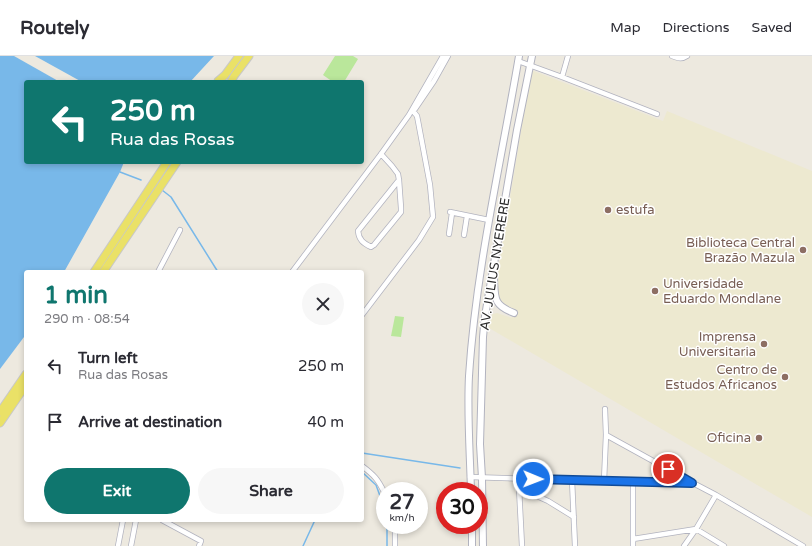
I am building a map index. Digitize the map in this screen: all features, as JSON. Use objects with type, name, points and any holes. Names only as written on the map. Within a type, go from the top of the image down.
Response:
[{"type":"main road","points":[[221,80],[239,56]]},
{"type":"main road","points":[[232,80],[249,56]]},
{"type":"main road","name":"AV. JULIUS NYERERE","points":[[483,546],[480,444],[483,337],[492,271],[532,56]]},
{"type":"main road","name":"AV. JULIUS NYERERE","points":[[470,482],[469,382],[479,281],[519,58]]},
{"type":"main road","points":[[95,270],[166,164]]},
{"type":"main road","points":[[104,270],[176,164]]},
{"type":"main road","points":[[492,271],[497,302],[500,306],[514,313]]},
{"type":"main road","points":[[0,412],[24,377]]},
{"type":"main road","points":[[0,423],[24,388]]},
{"type":"main road","points":[[472,534],[472,546]]},
{"type":"street","points":[[411,113],[443,56]]},
{"type":"street","points":[[294,270],[426,95],[448,56]]},
{"type":"street","points":[[562,77],[568,56]]},
{"type":"street","points":[[672,56],[680,59],[685,57]]},
{"type":"street","points":[[519,58],[530,65],[657,114]]},
{"type":"street","points":[[364,312],[419,240],[433,217],[430,185],[417,116],[411,113]]},
{"type":"street","points":[[381,154],[398,174],[399,180],[401,200],[401,212],[371,247],[361,241],[358,231],[399,180]]},
{"type":"street","points":[[449,234],[451,212],[489,220]]},
{"type":"street","points":[[464,235],[467,216]]},
{"type":"street","points":[[159,270],[180,230]]},
{"type":"street","points":[[604,481],[606,435],[605,408]]},
{"type":"street","points":[[606,435],[692,483],[716,494],[803,546]]},
{"type":"street","points":[[364,468],[380,482]]},
{"type":"street","points":[[470,477],[692,483]]},
{"type":"street","points":[[520,479],[519,488],[522,546]]},
{"type":"street","points":[[572,480],[574,546]]},
{"type":"street","points":[[633,482],[633,546]]},
{"type":"street","points":[[519,488],[548,501],[574,518]]},
{"type":"street","points":[[684,546],[696,529],[716,494]]},
{"type":"street","points":[[118,546],[123,522]]},
{"type":"street","points":[[131,546],[136,522]]},
{"type":"street","points":[[166,522],[201,541],[199,546]]},
{"type":"street","points":[[633,539],[696,529],[724,546]]},
{"type":"street","points":[[395,534],[395,546]]},
{"type":"shaded area","name":"Universidade Eduardo Mondlane","points":[[531,70],[663,121],[667,111],[812,171],[812,517],[489,328],[493,314],[497,313],[512,318],[515,309],[507,306],[499,298],[498,271]]},
{"type":"green space","points":[[335,56],[353,56],[358,59],[345,80],[330,80],[323,75]]},
{"type":"green space","points":[[395,316],[404,317],[401,337],[391,336]]},
{"type":"water","points":[[0,56],[214,56],[192,80],[24,80],[24,164],[123,164],[65,270],[24,270],[24,337],[0,369]]},
{"type":"pier","points":[[14,56],[35,56],[78,80],[56,80]]},
{"type":"waterway","points":[[120,172],[141,180]]},
{"type":"waterway","points":[[162,190],[171,197],[217,270]]},
{"type":"waterway","points":[[364,453],[460,468]]},
{"type":"waterway","points":[[364,474],[376,485]]},
{"type":"waterway","points":[[303,546],[314,522]]},
{"type":"waterway","points":[[387,534],[387,546]]},
{"type":"place","name":"estufa","points":[[608,210]]},
{"type":"place","name":"Biblioteca Central Brazão Mazula","points":[[803,250]]},
{"type":"place","name":"Universidade Eduardo Mondlane","points":[[655,291]]},
{"type":"place","name":"Imprensa Universitaria","points":[[764,344]]},
{"type":"place","name":"Centro de Estudos Africanos","points":[[785,377]]},
{"type":"place","name":"Oficina","points":[[759,438]]},
{"type":"route","points":[[533,479],[692,483],[668,469]]}]
